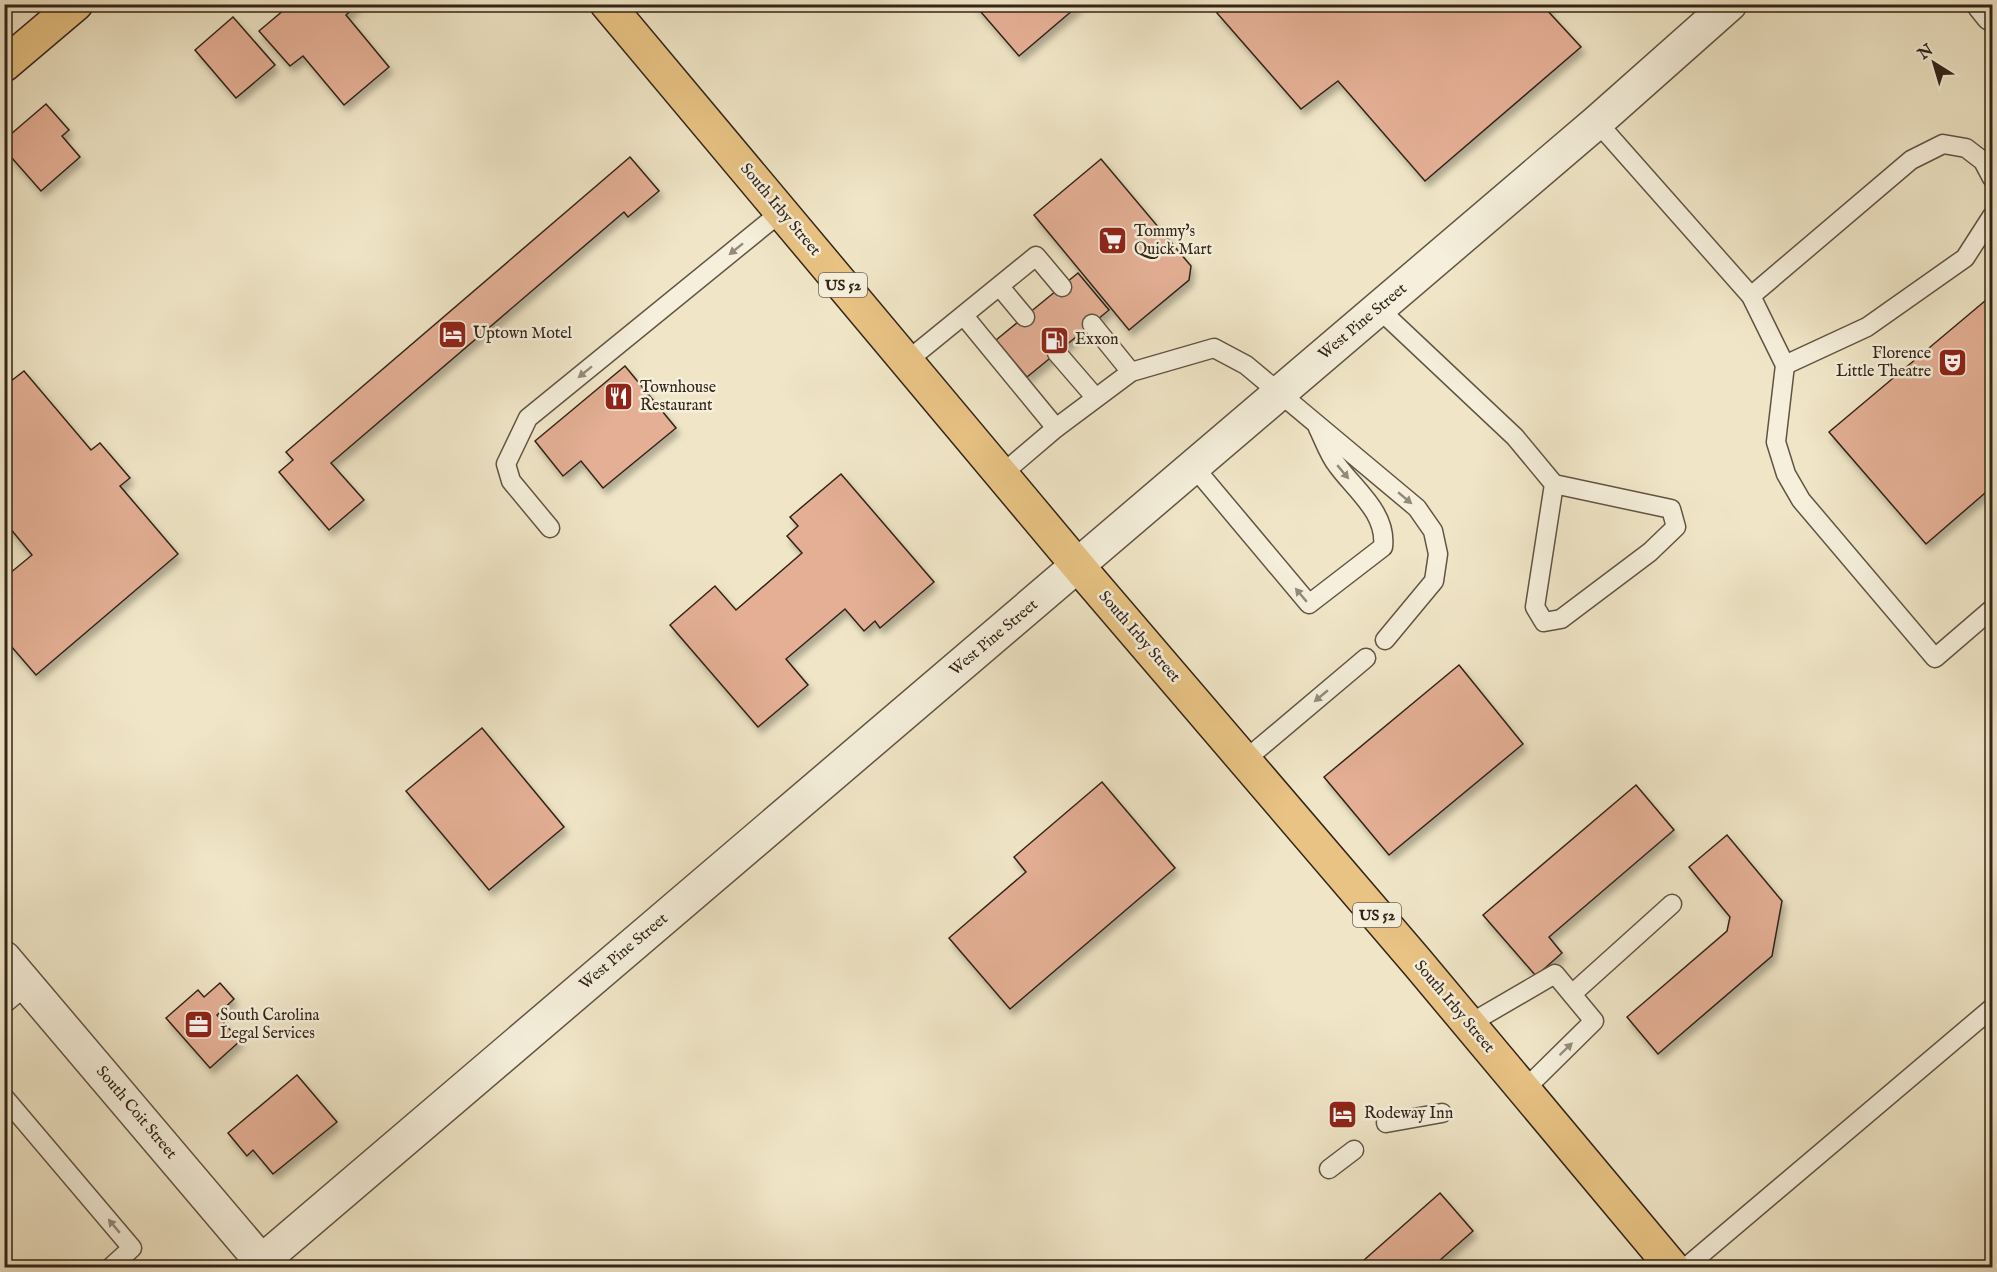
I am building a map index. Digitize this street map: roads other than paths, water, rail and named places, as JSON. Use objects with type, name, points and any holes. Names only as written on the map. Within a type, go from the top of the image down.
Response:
[{"type":"main road","points":[[4,65],[75,4]]},
{"type":"main road","name":"South Irby Street","points":[[607,4],[1078,566],[1469,1024],[1673,1268]]},
{"type":"street","name":"West Pine Street","points":[[261,1265],[1598,122],[1730,4]]},
{"type":"street","points":[[1984,4],[1992,14]]},
{"type":"street","name":"South Coit Street","points":[[4,958],[16,994],[261,1265]]},
{"type":"lane","points":[[1598,122],[1750,296],[1785,365],[1776,442],[1786,474],[1801,500],[1935,658],[1992,609]]},
{"type":"lane","points":[[1750,296],[1911,160],[1943,144],[1966,148],[1983,161],[1992,178]]},
{"type":"lane","points":[[550,528],[510,481],[507,464],[528,418],[781,212]]},
{"type":"lane","points":[[1785,365],[1867,327],[1965,258],[1992,216]]},
{"type":"lane","points":[[907,361],[1036,256],[1062,286]]},
{"type":"lane","points":[[1000,287],[1025,316]]},
{"type":"lane","points":[[1379,309],[1515,437],[1554,484],[1671,509],[1676,527],[1650,552],[1562,620],[1544,622],[1535,607],[1554,484]]},
{"type":"lane","points":[[964,316],[1056,428]]},
{"type":"lane","points":[[1092,324],[1131,372]]},
{"type":"lane","points":[[1002,474],[1056,428],[1131,372],[1214,348],[1246,364],[1281,393],[1417,508],[1433,531],[1438,554],[1434,581],[1385,640]]},
{"type":"lane","points":[[1057,353],[1095,398]]},
{"type":"lane","points":[[1194,467],[1309,604],[1383,547],[1385,531],[1372,508],[1335,464],[1314,421]]},
{"type":"lane","points":[[1245,760],[1366,658]]},
{"type":"lane","points":[[1572,994],[1672,904]]},
{"type":"lane","points":[[1469,1024],[1555,974],[1572,994],[1594,1021],[1524,1090]]},
{"type":"lane","points":[[1685,1268],[1992,1008]]},
{"type":"lane","points":[[4,1097],[132,1248],[110,1268]]},
{"type":"lane","points":[[1386,1123],[1442,1113]]},
{"type":"lane","points":[[1329,1169],[1354,1150]]},
{"type":"place","name":"Tommy's Quick Mart","points":[[1113,241]]},
{"type":"place","name":"Uptown Motel","points":[[452,334]]},
{"type":"place","name":"Exxon","points":[[1054,340]]},
{"type":"place","name":"Florence Little Theatre","points":[[1952,363]]},
{"type":"place","name":"Townhouse Restaurant","points":[[619,397]]},
{"type":"place","name":"South Carolina Legal Services","points":[[199,1025]]},
{"type":"place","name":"Rodeway Inn","points":[[1343,1114]]}]
